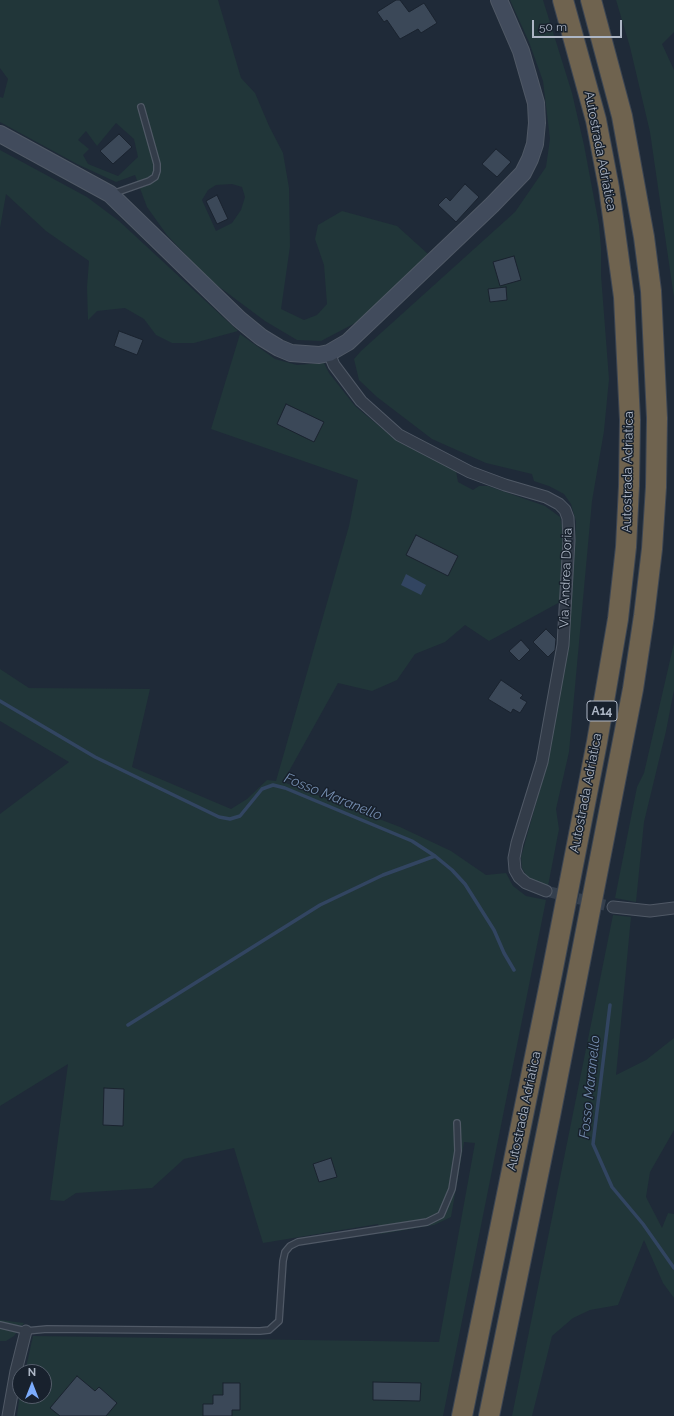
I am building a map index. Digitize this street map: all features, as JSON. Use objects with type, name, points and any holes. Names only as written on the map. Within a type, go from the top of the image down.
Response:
[{"type":"highway","name":"Autostrada Adriatica","points":[[462,1416],[552,973],[597,742],[618,619],[626,547],[630,420],[624,297],[610,188],[597,128],[563,0]]},
{"type":"highway","name":"Autostrada Adriatica","points":[[489,1416],[550,1116],[633,689],[644,616],[656,486],[657,418],[651,291],[642,229],[622,116],[591,0]]},
{"type":"main road","points":[[0,134],[110,194],[234,314],[261,337],[279,348],[291,353],[319,355],[329,353],[348,342],[492,205],[523,173],[535,144],[536,103],[521,51],[499,0]]},
{"type":"street","name":"Via Andrea Doria","points":[[329,353],[334,365],[361,401],[400,435],[470,472],[546,497],[559,504],[565,510],[568,518],[569,540],[563,645],[542,762],[517,843],[514,858],[515,870],[518,877],[526,883],[546,891]]},
{"type":"street","points":[[613,907],[650,911],[674,908]]},
{"type":"street","points":[[8,1416],[16,1371],[26,1331]]},
{"type":"lane","points":[[110,194],[149,181],[155,177],[157,164],[141,107]]},
{"type":"lane","points":[[0,1325],[26,1331],[47,1328],[269,1330],[279,1321],[283,1261],[290,1246],[298,1242],[427,1222],[441,1215],[452,1189],[458,1151],[457,1123]]},
{"type":"green space","points":[[0,0],[218,0],[241,78],[255,93],[269,126],[283,153],[289,188],[290,246],[281,309],[304,320],[317,315],[327,304],[324,265],[315,239],[318,225],[342,211],[397,226],[428,254],[361,320],[321,341],[297,340],[265,321],[210,280],[167,235],[147,207],[135,175],[116,182],[77,164],[0,122],[0,97],[3,98],[8,79],[0,68]],"holes":[[[116,123],[134,139],[138,157],[118,176],[88,164],[83,155],[89,149],[78,140],[86,131],[97,146]],[[232,184],[242,187],[245,197],[241,210],[232,223],[216,231],[202,200],[208,190],[216,185]]]},
{"type":"green space","points":[[510,0],[543,0],[572,93],[584,145],[599,225],[601,275],[609,379],[604,431],[592,501],[569,752],[556,809],[559,829],[548,886],[527,877],[522,868],[521,857],[547,764],[567,644],[576,522],[571,504],[564,494],[549,486],[534,481],[532,474],[486,463],[432,439],[377,397],[359,380],[354,359],[515,212],[546,167],[550,139],[543,81],[529,42]],"holes":[[[514,256],[521,280],[507,284],[499,281],[493,262]]]},
{"type":"green space","points":[[616,0],[674,0],[674,32],[662,44],[674,70],[674,298],[650,132],[630,47]]},
{"type":"green space","points":[[0,150],[87,197],[119,221],[238,331],[194,343],[172,343],[156,335],[144,319],[125,308],[97,311],[88,320],[87,287],[89,261],[46,231],[6,194],[0,228]]},
{"type":"green space","points":[[240,334],[275,359],[297,365],[324,363],[329,373],[355,406],[397,441],[456,471],[458,482],[473,490],[479,486],[488,486],[545,506],[560,517],[564,534],[560,602],[489,641],[465,625],[445,642],[415,654],[397,680],[372,691],[338,683],[283,782],[400,827],[451,851],[486,875],[506,873],[513,886],[526,896],[546,900],[443,1416],[17,1416],[19,1404],[52,1404],[52,1364],[27,1364],[33,1336],[439,1342],[475,1143],[464,1142],[451,1217],[434,1225],[381,1234],[378,1224],[263,1243],[234,1148],[184,1159],[152,1188],[76,1193],[64,1201],[50,1200],[68,1064],[0,1106],[0,814],[69,762],[0,721],[0,669],[29,688],[150,689],[132,767],[231,809],[247,799],[267,780],[276,781],[349,526],[358,480],[211,429]],"holes":[[[286,404],[324,422],[314,442],[277,424]],[[416,535],[458,556],[448,576],[406,555]]]},
{"type":"green space","points":[[674,643],[674,690],[666,731],[644,822],[636,902],[615,898],[637,787],[644,773]]},
{"type":"green space","points":[[613,915],[631,917],[616,1075],[646,1060],[674,1038],[674,1130],[650,1172],[646,1197],[662,1228],[668,1213],[674,1214],[674,1298],[663,1283],[644,1240],[618,1305],[590,1310],[573,1318],[552,1336],[532,1416],[512,1416]]},
{"type":"green space","points":[[0,1320],[24,1323],[14,1336],[6,1341],[0,1341]]},
{"type":"water","points":[[406,574],[426,585],[421,595],[401,585]]},
{"type":"building","points":[[396,0],[400,0],[409,12],[424,3],[437,23],[421,33],[418,29],[400,39],[387,20],[384,22],[377,12]]},
{"type":"building","points":[[119,134],[132,147],[113,164],[100,151]]},
{"type":"building","points":[[496,149],[511,162],[497,177],[482,164]]},
{"type":"building","points":[[465,184],[479,197],[456,222],[438,205],[446,197],[450,201]]},
{"type":"building","points":[[217,195],[228,219],[217,224],[206,201]]},
{"type":"building","points":[[514,256],[521,280],[500,286],[493,262]]},
{"type":"building","points":[[506,287],[507,300],[490,302],[488,289]]},
{"type":"building","points":[[119,331],[143,340],[137,355],[114,346]]},
{"type":"building","points":[[286,404],[324,422],[314,442],[277,424]]},
{"type":"building","points":[[416,535],[458,556],[448,576],[406,555]]},
{"type":"building","points":[[546,629],[556,639],[555,650],[548,657],[533,642]]},
{"type":"building","points":[[521,640],[530,650],[519,661],[509,651]]},
{"type":"building","points":[[501,680],[523,695],[520,698],[527,702],[520,713],[513,709],[511,713],[488,699]]},
{"type":"building","points":[[104,1088],[124,1089],[123,1126],[103,1125]]},
{"type":"building","points":[[331,1158],[337,1177],[319,1182],[313,1164]]},
{"type":"building","points":[[77,1376],[95,1391],[99,1387],[117,1403],[106,1416],[60,1416],[50,1408]]},
{"type":"building","points":[[373,1382],[421,1383],[420,1401],[373,1400]]},
{"type":"building","points":[[223,1383],[240,1383],[240,1410],[232,1410],[232,1416],[203,1416],[203,1404],[213,1404],[213,1395],[223,1395]]},
{"type":"waterway","name":"Fosso Maranello","points":[[0,701],[95,757],[219,817],[230,819],[240,816],[262,789],[273,785],[285,788],[412,841],[435,856],[452,870],[465,884],[494,930],[504,953],[514,970]]},
{"type":"waterway","points":[[128,1025],[320,905],[383,875],[435,856]]},
{"type":"waterway","name":"Fosso Maranello","points":[[610,1005],[593,1144],[612,1187],[643,1224],[674,1268]]},
{"type":"tunnel","points":[[546,891],[613,907]]}]
